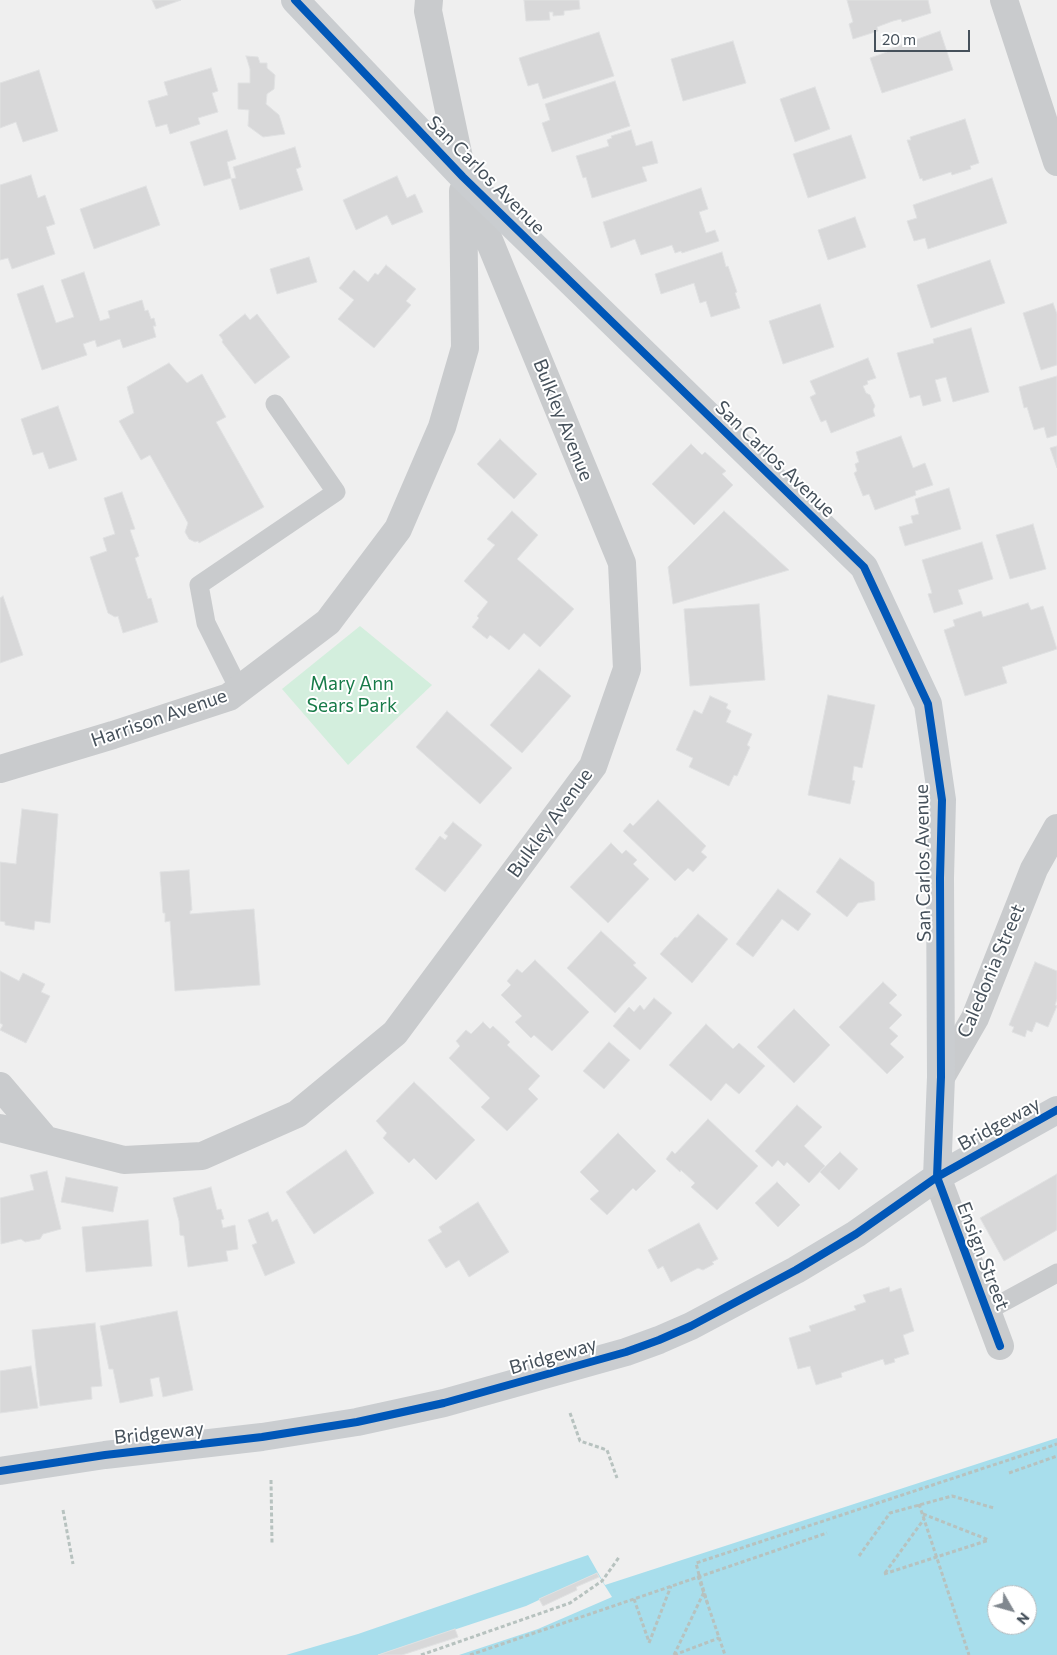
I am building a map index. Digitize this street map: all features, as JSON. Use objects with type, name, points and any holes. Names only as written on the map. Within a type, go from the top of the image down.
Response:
[{"type":"street","name":"San Carlos Avenue","points":[[295,0],[463,177],[864,567],[928,704],[942,800],[940,878],[941,1077]]},
{"type":"street","points":[[429,0],[428,11],[463,177]]},
{"type":"street","points":[[1004,0],[1057,162]]},
{"type":"street","name":"Harrison Avenue","points":[[0,770],[229,697],[328,622],[398,529],[442,427],[465,348],[463,177]]},
{"type":"street","name":"Bulkley Avenue","points":[[0,1128],[124,1160],[202,1156],[297,1114],[394,1033],[593,766],[627,669],[622,563],[463,177]]},
{"type":"street","name":"Caledonia Street","points":[[937,1177],[941,1077],[975,1018],[1034,869],[1057,828]]},
{"type":"street","points":[[0,1086],[45,1139]]},
{"type":"street","name":"Bridgeway","points":[[0,1471],[105,1455],[262,1437],[366,1421],[453,1401],[626,1352],[692,1326],[828,1252],[937,1177],[1057,1110]]},
{"type":"street","name":"Ensign Street","points":[[937,1177],[1000,1346]]},
{"type":"lane","points":[[239,689],[206,623],[199,586],[336,492],[275,404]]},
{"type":"lane","points":[[987,1311],[1057,1273]]},
{"type":"path","points":[[570,1414],[580,1441],[607,1450],[617,1478]]},
{"type":"path","points":[[725,1655],[696,1563],[1057,1444]]},
{"type":"path","points":[[1009,1473],[1057,1456]]},
{"type":"path","points":[[271,1480],[272,1543]]},
{"type":"path","points":[[860,1556],[890,1513],[952,1496],[994,1508]]},
{"type":"path","points":[[919,1504],[969,1655]]},
{"type":"path","points":[[63,1510],[73,1564]]},
{"type":"path","points":[[922,1513],[989,1540],[884,1574],[924,1519]]},
{"type":"path","points":[[470,1655],[481,1653],[827,1533]]},
{"type":"path","points":[[421,1655],[570,1603],[602,1581],[620,1556]]},
{"type":"path","points":[[699,1576],[708,1605]]},
{"type":"path","points":[[634,1599],[649,1643],[672,1586]]},
{"type":"path","points":[[704,1592],[674,1655],[719,1638]]},
{"type":"green space","name":"Mary Ann Sears Park","points":[[360,626],[432,685],[348,765],[282,689]]},
{"type":"water","points":[[1057,1438],[1057,1655],[286,1655],[358,1634],[588,1555],[605,1585]]},
{"type":"pier","points":[[597,1573],[612,1597],[538,1629],[459,1655],[378,1655],[526,1606]]},
{"type":"building","points":[[152,0],[181,0],[156,9]]},
{"type":"building","points":[[524,0],[579,0],[580,9],[564,11],[564,15],[553,16],[553,12],[549,12],[550,20],[526,21]]},
{"type":"building","points":[[847,0],[928,0],[931,13],[902,22],[901,19],[893,21],[877,27],[878,31],[853,39],[849,24],[853,22]]},
{"type":"building","points":[[940,31],[953,70],[882,93],[870,58]]},
{"type":"building","points":[[599,32],[614,76],[543,99],[538,83],[528,86],[519,58]]},
{"type":"building","points":[[733,41],[746,83],[683,101],[671,59]]},
{"type":"building","points":[[246,56],[258,57],[260,63],[267,63],[267,68],[275,75],[274,89],[267,94],[266,104],[279,115],[285,134],[263,137],[248,126],[249,110],[238,109],[238,83],[250,83],[250,69]]},
{"type":"building","points":[[211,68],[218,91],[212,93],[218,112],[198,118],[200,124],[170,134],[167,124],[156,127],[148,101],[168,95],[164,82]]},
{"type":"building","points":[[39,70],[58,131],[23,142],[16,122],[0,128],[0,83]]},
{"type":"building","points":[[615,81],[630,126],[552,152],[542,123],[550,120],[545,104]]},
{"type":"building","points":[[815,87],[830,129],[795,142],[780,99]]},
{"type":"building","points":[[965,119],[979,163],[970,166],[971,169],[952,175],[951,172],[923,181],[922,178],[920,179],[907,140],[911,140],[910,137]]},
{"type":"building","points":[[227,130],[236,159],[227,162],[231,178],[204,186],[190,142]]},
{"type":"building","points":[[631,130],[636,146],[652,141],[658,163],[642,167],[647,181],[592,198],[586,177],[583,178],[576,156],[609,146],[607,140],[612,138],[611,136]]},
{"type":"building","points":[[851,135],[866,178],[808,198],[793,154]]},
{"type":"building","points":[[295,147],[301,167],[296,169],[303,190],[240,210],[231,179],[236,178],[233,167]]},
{"type":"building","points":[[31,175],[38,198],[45,195],[55,224],[46,227],[55,254],[12,269],[8,258],[0,260],[0,185]]},
{"type":"building","points":[[397,176],[407,198],[415,194],[423,212],[392,225],[387,215],[356,230],[343,200]]},
{"type":"building","points":[[992,178],[1007,223],[928,249],[925,238],[914,241],[907,221],[917,218],[913,205]]},
{"type":"building","points":[[146,186],[160,225],[94,249],[80,209]]},
{"type":"building","points":[[701,188],[708,209],[699,212],[706,233],[715,230],[719,241],[682,253],[681,251],[675,253],[672,245],[641,255],[635,239],[611,248],[603,222]]},
{"type":"building","points":[[855,217],[866,247],[828,260],[818,230]]},
{"type":"building","points":[[722,252],[726,267],[728,266],[737,292],[735,293],[740,308],[711,317],[706,301],[700,303],[694,283],[661,294],[655,274]]},
{"type":"building","points":[[309,257],[317,282],[277,294],[270,269]]},
{"type":"building","points":[[990,260],[1005,303],[931,328],[917,285]]},
{"type":"building","points":[[386,265],[416,289],[406,301],[411,305],[374,348],[338,319],[354,300],[339,288],[354,270],[368,282],[375,273],[378,275]]},
{"type":"building","points":[[84,272],[100,321],[110,318],[108,311],[142,300],[145,311],[148,310],[151,319],[154,318],[156,326],[153,326],[156,337],[123,348],[120,339],[97,347],[95,340],[83,344],[87,355],[42,370],[17,294],[43,285],[56,323],[74,317],[61,280]]},
{"type":"building","points":[[1053,303],[1057,314],[1057,365],[1041,370],[1023,313]]},
{"type":"building","points":[[820,304],[834,347],[783,364],[769,321]]},
{"type":"building","points":[[245,314],[250,320],[257,314],[290,357],[255,384],[222,342],[223,340],[219,335]]},
{"type":"building","points":[[971,328],[989,392],[953,402],[946,377],[935,380],[941,401],[923,406],[920,395],[910,398],[897,353],[934,343],[933,339]]},
{"type":"building","points":[[868,358],[876,378],[867,381],[868,384],[863,386],[875,406],[873,410],[875,416],[831,433],[826,420],[821,422],[810,397],[816,394],[810,381]]},
{"type":"building","points":[[169,363],[187,383],[202,374],[226,417],[216,422],[264,507],[199,543],[189,539],[185,532],[188,523],[150,455],[141,460],[119,421],[134,413],[127,387]]},
{"type":"building","points":[[1057,376],[1057,435],[1047,438],[1044,427],[1034,430],[1027,407],[1024,408],[1019,387]]},
{"type":"building","points":[[58,406],[77,460],[49,469],[43,452],[33,455],[21,419]]},
{"type":"building","points":[[901,436],[913,468],[925,463],[933,485],[915,491],[916,495],[875,510],[869,494],[863,496],[854,473],[857,471],[855,464],[859,462],[856,452]]},
{"type":"building","points":[[500,439],[537,474],[514,499],[477,464]]},
{"type":"building","points":[[691,444],[702,455],[705,452],[726,471],[722,474],[733,485],[694,525],[652,484]]},
{"type":"building","points":[[1057,446],[1057,468],[1050,448]]},
{"type":"building","points":[[949,488],[961,529],[905,546],[899,527],[913,523],[911,516],[919,514],[915,499]]},
{"type":"building","points":[[122,492],[135,529],[130,530],[139,556],[135,558],[148,599],[151,598],[158,622],[123,633],[118,616],[115,617],[108,613],[90,557],[107,551],[103,538],[115,534],[104,498]]},
{"type":"building","points":[[512,511],[538,535],[517,559],[574,609],[540,647],[524,633],[509,650],[490,635],[487,639],[472,627],[479,618],[477,616],[488,602],[464,581],[495,545],[487,539]]},
{"type":"building","points":[[724,511],[789,570],[673,604],[668,567]]},
{"type":"building","points":[[1033,524],[1046,569],[1010,579],[996,535]]},
{"type":"building","points":[[982,542],[993,579],[958,590],[963,604],[934,613],[928,594],[932,593],[922,560]]},
{"type":"building","points":[[3,596],[23,655],[0,663],[0,598]]},
{"type":"building","points":[[1028,603],[1031,610],[1043,606],[1057,649],[1002,667],[1007,683],[965,696],[944,630],[955,626],[953,620],[981,611],[983,617]]},
{"type":"building","points":[[759,604],[765,680],[690,686],[684,609]]},
{"type":"building","points":[[539,669],[571,696],[522,753],[490,725]]},
{"type":"building","points":[[828,695],[875,705],[862,768],[854,766],[852,780],[855,781],[850,804],[808,795]]},
{"type":"building","points":[[710,696],[728,704],[726,708],[731,711],[726,722],[752,734],[747,745],[750,747],[737,776],[734,775],[729,786],[689,767],[693,758],[676,750],[694,710],[702,714]]},
{"type":"building","points":[[447,711],[512,768],[480,804],[416,747]]},
{"type":"building","points":[[658,800],[706,846],[701,852],[707,857],[693,872],[688,868],[675,881],[623,831],[630,823],[633,826]]},
{"type":"building","points":[[22,809],[58,814],[50,923],[35,921],[34,930],[5,925],[5,922],[0,921],[0,862],[16,864]]},
{"type":"building","points":[[453,822],[482,845],[445,892],[415,869],[440,836],[445,840],[448,836],[444,833]]},
{"type":"building","points":[[611,843],[622,854],[626,850],[637,860],[633,864],[649,879],[608,923],[570,887]]},
{"type":"building","points":[[840,858],[874,882],[875,900],[858,903],[847,917],[816,892]]},
{"type":"building","points":[[189,870],[192,910],[190,914],[254,909],[260,985],[175,991],[170,921],[165,922],[165,913],[163,913],[160,872]]},
{"type":"building","points":[[778,889],[811,914],[798,931],[782,919],[753,957],[736,944]]},
{"type":"building","points":[[698,914],[728,939],[692,983],[660,954]]},
{"type":"building","points":[[601,931],[636,963],[633,965],[647,978],[615,1013],[567,968]]},
{"type":"building","points":[[535,960],[589,1012],[552,1051],[534,1035],[531,1038],[515,1022],[522,1016],[501,995],[511,985],[507,981],[517,969],[522,973]]},
{"type":"building","points":[[1035,962],[1057,971],[1057,999],[1055,1005],[1057,1006],[1048,1027],[1036,1022],[1032,1032],[1027,1030],[1025,1037],[1012,1032],[1014,1027],[1009,1025]]},
{"type":"building","points":[[0,971],[19,981],[23,973],[45,984],[41,992],[50,996],[26,1043],[0,1030],[3,1025],[0,1023]]},
{"type":"building","points":[[883,982],[897,995],[889,1003],[902,1015],[889,1028],[898,1036],[890,1044],[904,1057],[887,1074],[839,1027]]},
{"type":"building","points":[[654,998],[672,1013],[640,1050],[613,1026],[629,1007],[634,1012],[640,1005],[644,1010]]},
{"type":"building","points":[[794,1009],[830,1045],[794,1083],[757,1047]]},
{"type":"building","points":[[483,1022],[490,1029],[493,1026],[510,1042],[507,1045],[540,1076],[528,1089],[538,1099],[507,1131],[481,1107],[490,1098],[449,1058],[460,1046],[456,1041],[466,1030],[471,1034]]},
{"type":"building","points":[[706,1024],[733,1049],[739,1043],[765,1066],[739,1094],[726,1083],[711,1101],[669,1065]]},
{"type":"building","points":[[609,1042],[630,1060],[604,1089],[583,1071]]},
{"type":"building","points":[[414,1082],[475,1140],[436,1180],[414,1158],[409,1163],[383,1138],[387,1133],[376,1121]]},
{"type":"building","points":[[797,1105],[822,1127],[804,1146],[825,1166],[809,1183],[787,1162],[784,1166],[778,1160],[772,1167],[755,1151]]},
{"type":"building","points":[[708,1119],[758,1166],[717,1210],[691,1187],[695,1183],[666,1159],[672,1151],[675,1154]]},
{"type":"building","points":[[618,1133],[656,1171],[636,1191],[633,1188],[607,1215],[590,1199],[599,1191],[580,1172]]},
{"type":"building","points":[[346,1150],[374,1193],[314,1234],[286,1192]]},
{"type":"building","points":[[840,1152],[858,1169],[839,1190],[820,1172]]},
{"type":"building","points":[[47,1171],[61,1229],[43,1234],[40,1239],[25,1242],[21,1239],[1,1244],[0,1198],[34,1190],[30,1175]]},
{"type":"building","points":[[1057,1174],[1057,1230],[1004,1261],[980,1218]]},
{"type":"building","points":[[66,1177],[118,1187],[113,1212],[61,1202]]},
{"type":"building","points":[[777,1182],[800,1205],[778,1227],[755,1203]]},
{"type":"building","points":[[211,1187],[217,1210],[221,1209],[224,1219],[221,1220],[223,1228],[235,1225],[238,1249],[226,1251],[228,1261],[188,1267],[184,1236],[180,1235],[179,1221],[173,1198]]},
{"type":"building","points":[[478,1202],[509,1252],[469,1277],[459,1260],[446,1268],[428,1240],[442,1232],[439,1227]]},
{"type":"building","points":[[268,1212],[272,1222],[277,1219],[295,1263],[265,1276],[252,1245],[257,1243],[248,1220]]},
{"type":"building","points":[[148,1220],[152,1266],[86,1272],[82,1227]]},
{"type":"building","points":[[699,1223],[718,1259],[712,1262],[714,1264],[703,1270],[698,1268],[671,1282],[663,1266],[658,1269],[648,1250]]},
{"type":"building","points":[[889,1287],[890,1292],[901,1288],[914,1331],[903,1335],[909,1354],[894,1359],[895,1362],[885,1365],[883,1359],[841,1373],[842,1377],[816,1385],[810,1366],[798,1369],[789,1338],[811,1331],[809,1326],[856,1310],[854,1306],[866,1302],[863,1295]]},
{"type":"building","points":[[177,1311],[193,1390],[163,1397],[159,1377],[150,1379],[153,1396],[120,1403],[113,1369],[109,1369],[100,1326]]},
{"type":"building","points":[[95,1323],[102,1386],[91,1387],[92,1399],[40,1406],[32,1330]]},
{"type":"building","points":[[31,1366],[38,1408],[0,1413],[0,1371]]},
{"type":"building","points":[[597,1573],[599,1577],[576,1587],[577,1590],[543,1606],[539,1599]]},
{"type":"building","points":[[455,1629],[458,1637],[402,1655],[378,1655]]},
{"type":"cycle path","points":[[295,0],[463,177],[864,567],[928,704],[942,800],[940,878],[941,1077],[937,1177],[1000,1346]]},
{"type":"cycle path","points":[[0,1471],[105,1455],[262,1437],[357,1422],[444,1403],[626,1352],[691,1326],[796,1270],[856,1234],[937,1177],[1057,1110]]}]
